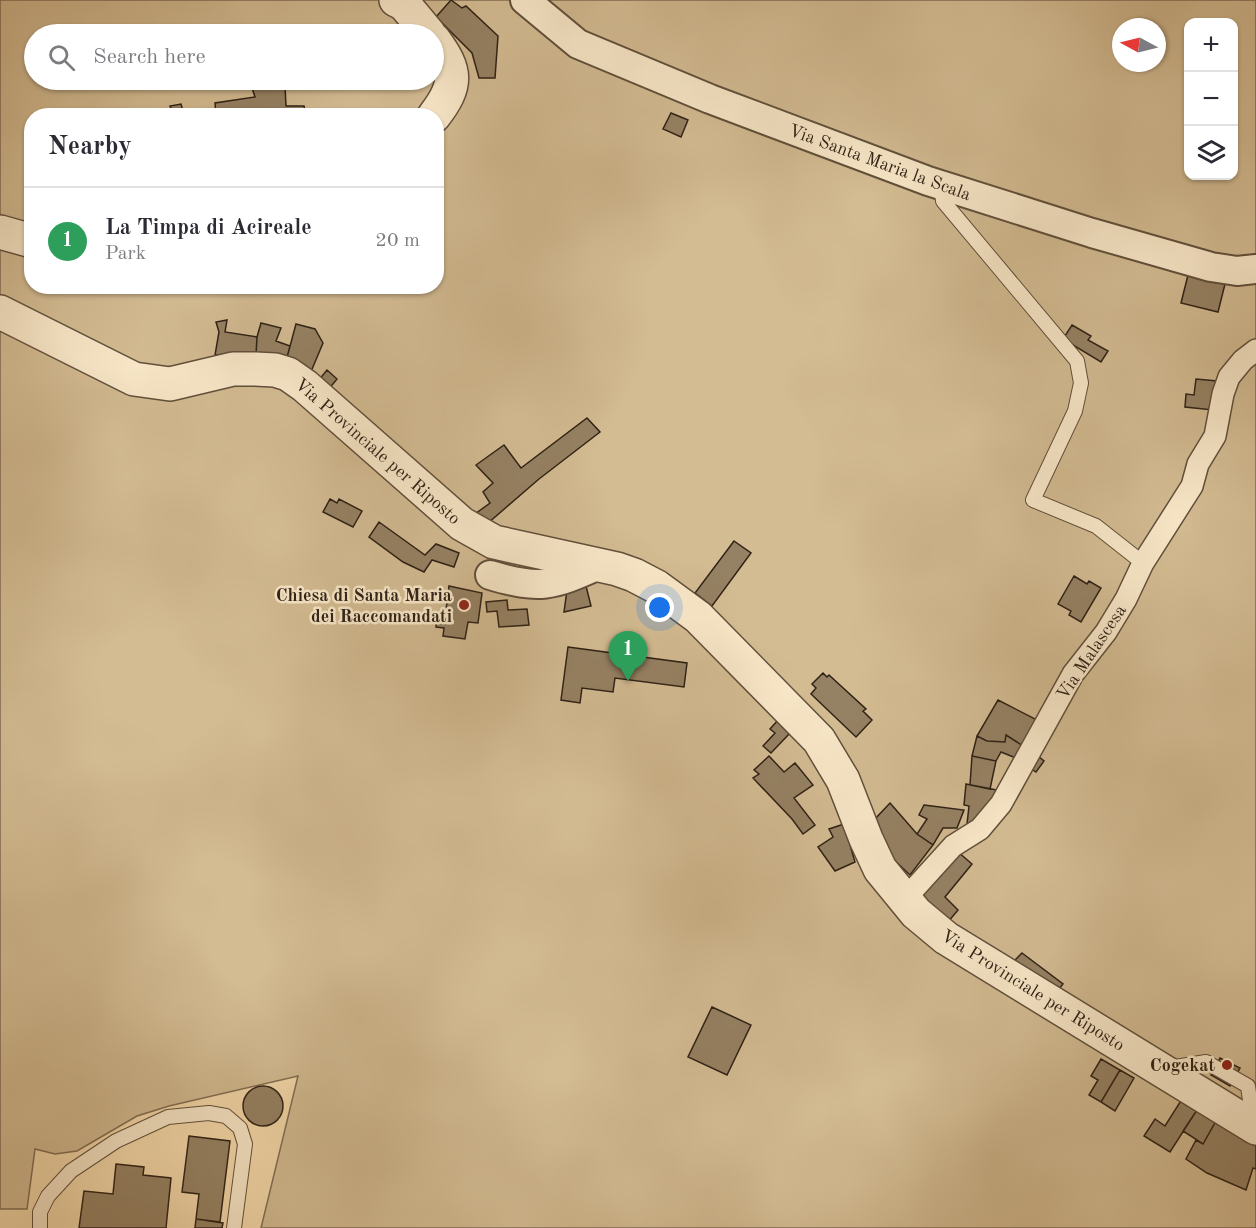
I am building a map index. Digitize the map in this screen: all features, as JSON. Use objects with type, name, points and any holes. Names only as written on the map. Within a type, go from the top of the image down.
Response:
[{"type":"street","name":"Via Santa Maria la Scala","points":[[525,0],[578,44],[720,103],[941,185],[1092,233],[1210,267],[1237,271],[1256,269]]},
{"type":"street","points":[[404,1],[421,24]]},
{"type":"street","points":[[440,108],[447,100],[453,80],[444,54]]},
{"type":"street","points":[[0,232],[24,239]]},
{"type":"street","name":"Via Provinciale per Riposto","points":[[0,312],[134,379],[170,384],[233,369],[275,370],[288,374],[462,524],[494,542],[634,575],[657,587],[698,617],[819,740],[843,780],[880,869],[916,913],[946,938],[1255,1127]]},
{"type":"street","name":"Via Malascesa","points":[[904,900],[953,846],[980,829],[1002,804],[1073,674],[1106,632],[1126,599],[1143,563],[1192,486],[1198,464],[1215,436],[1223,394],[1229,377],[1243,360],[1256,350]]},
{"type":"street","points":[[490,575],[519,584],[544,585],[565,580],[599,566]]},
{"type":"lane","points":[[941,185],[943,201],[1077,361],[1081,383],[1075,411],[1033,500],[1096,526],[1143,563]]},
{"type":"lane","points":[[40,1228],[40,1212],[48,1196],[71,1171],[116,1141],[168,1117],[209,1113],[226,1116],[240,1128],[245,1144],[234,1228]]},
{"type":"shaded area","points":[[0,0],[1256,0],[1256,1228],[261,1228],[298,1076],[169,1106],[137,1116],[77,1151],[55,1154],[35,1149],[27,1209],[0,1209]]},
{"type":"building","points":[[451,0],[462,8],[466,6],[498,36],[495,78],[479,78],[472,53],[436,17]]},
{"type":"building","points":[[253,90],[285,90],[286,106],[304,106],[304,108],[215,108],[215,103],[255,97]]},
{"type":"building","points":[[181,104],[182,108],[171,108],[170,106]]},
{"type":"building","points":[[671,113],[688,120],[681,137],[663,129]]},
{"type":"building","points":[[1188,275],[1225,284],[1218,312],[1181,303]]},
{"type":"building","points":[[227,320],[225,332],[257,337],[256,355],[215,355],[219,332],[216,322]]},
{"type":"building","points":[[261,323],[281,328],[276,341],[290,346],[286,361],[256,355]]},
{"type":"building","points":[[296,324],[315,329],[323,343],[310,374],[286,361]]},
{"type":"building","points":[[1072,325],[1091,336],[1088,340],[1108,351],[1101,362],[1063,339]]},
{"type":"building","points":[[327,370],[337,379],[328,390],[318,381]]},
{"type":"building","points":[[1196,379],[1217,381],[1213,410],[1185,407],[1186,394],[1194,395]]},
{"type":"building","points":[[587,418],[600,432],[539,479],[488,523],[475,514],[490,503],[483,492],[493,483],[476,465],[504,445],[521,468]]},
{"type":"building","points":[[330,499],[337,503],[339,499],[362,511],[353,527],[323,512]]},
{"type":"building","points":[[379,522],[425,555],[436,544],[459,553],[454,567],[432,560],[424,572],[403,562],[369,537]]},
{"type":"building","points":[[734,541],[751,553],[712,606],[695,593]]},
{"type":"building","points":[[1074,576],[1087,584],[1089,581],[1101,588],[1081,622],[1069,615],[1071,611],[1058,604]]},
{"type":"building","name":"Chiesa di Santa Maria dei Raccomandati","points":[[449,586],[482,593],[478,623],[468,622],[465,639],[443,636],[444,628],[436,627],[437,617],[445,618]]},
{"type":"building","points":[[586,586],[591,606],[564,612],[567,590]]},
{"type":"building","points":[[507,600],[508,610],[527,609],[529,625],[499,627],[497,611],[487,612],[486,602]]},
{"type":"building","points":[[568,647],[687,663],[684,687],[615,678],[613,692],[582,688],[580,703],[561,700]]},
{"type":"building","points":[[823,673],[827,677],[829,675],[866,709],[863,711],[872,720],[856,737],[811,694],[816,688],[812,684]]},
{"type":"building","points":[[998,700],[1039,721],[1023,746],[1006,735],[1005,742],[987,741],[977,736]]},
{"type":"building","points":[[779,719],[791,732],[771,753],[763,746],[775,733],[770,729]]},
{"type":"building","points":[[1006,735],[1023,746],[1016,758],[1001,752],[996,761],[972,756],[977,736],[987,741],[1005,742]]},
{"type":"building","points":[[769,756],[784,772],[795,763],[813,785],[794,798],[815,825],[803,834],[753,778],[759,774],[754,770]]},
{"type":"building","points":[[972,756],[996,761],[990,789],[970,785]]},
{"type":"building","points":[[1038,756],[1044,761],[1036,772],[1030,768]]},
{"type":"building","points":[[966,784],[1002,791],[979,821],[967,824],[969,806],[964,805]]},
{"type":"building","points":[[890,803],[917,834],[933,845],[910,875],[893,859],[875,819]]},
{"type":"building","points":[[924,805],[964,810],[957,828],[943,828],[933,845],[917,834],[927,819],[919,815]]},
{"type":"building","points":[[844,824],[855,862],[835,871],[818,847],[833,837],[829,829]]},
{"type":"building","points":[[957,851],[972,864],[945,897],[958,910],[948,922],[920,895]]},
{"type":"building","points":[[1022,953],[1063,984],[1056,993],[1011,964]]},
{"type":"building","points":[[712,1007],[751,1025],[727,1075],[688,1057]]},
{"type":"building","points":[[1220,1058],[1240,1068],[1230,1086],[1211,1075]]},
{"type":"building","points":[[1101,1059],[1120,1070],[1101,1102],[1089,1095],[1098,1080],[1091,1076]]},
{"type":"building","points":[[1120,1070],[1134,1078],[1115,1111],[1101,1102]]},
{"type":"building","points":[[263,1086],[277,1092],[283,1106],[277,1120],[263,1126],[249,1120],[243,1106],[249,1092]]},
{"type":"building","points":[[1182,1099],[1197,1110],[1170,1152],[1144,1136],[1155,1119],[1165,1126]]},
{"type":"building","points":[[1197,1110],[1216,1121],[1203,1144],[1183,1131]]},
{"type":"building","points":[[1216,1121],[1256,1146],[1256,1169],[1253,1168],[1246,1190],[1207,1173],[1186,1159],[1196,1140],[1203,1144]]},
{"type":"building","points":[[189,1136],[230,1141],[220,1222],[196,1219],[199,1194],[182,1192]]},
{"type":"building","points":[[116,1164],[144,1167],[143,1175],[171,1178],[166,1228],[79,1228],[84,1191],[113,1194]]},
{"type":"building","points":[[196,1219],[223,1223],[222,1228],[195,1228]]},
{"type":"place","name":"Chiesa di Santa Maria dei Raccomandati","points":[[464,605]]},
{"type":"place","name":"La Timpa di Acireale","points":[[628,681]]},
{"type":"place","name":"Cogekat","points":[[1227,1065]]}]
